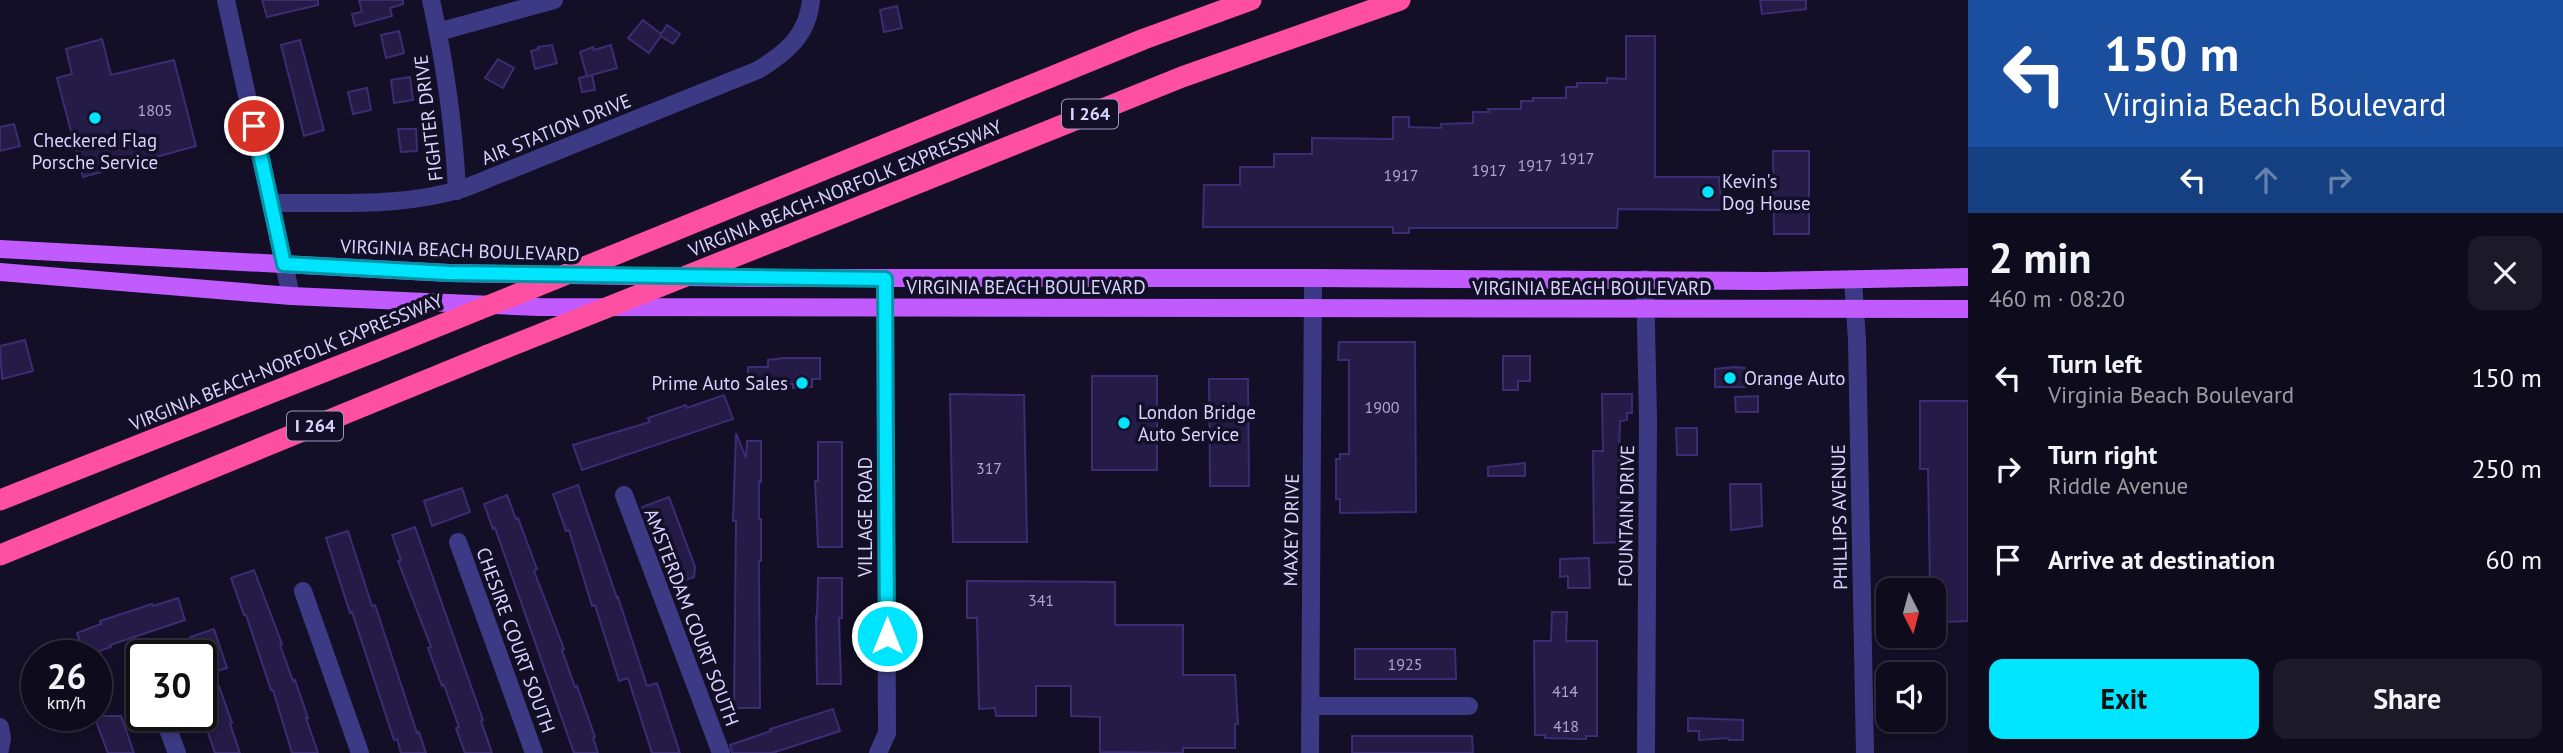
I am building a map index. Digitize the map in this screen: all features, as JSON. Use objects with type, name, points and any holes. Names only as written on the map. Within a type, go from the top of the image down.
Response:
[{"type":"highway","name":"VIRGINIA BEACH-NORFOLK EXPRESSWAY","points":[[0,499],[374,352],[1144,39],[1251,0]]},
{"type":"highway","name":"VIRGINIA BEACH-NORFOLK EXPRESSWAY","points":[[0,555],[488,355],[1182,77],[1400,0]]},
{"type":"main road","name":"VIRGINIA BEACH BOULEVARD","points":[[0,249],[449,273],[885,279],[1853,280],[1968,277]]},
{"type":"main road","name":"VIRGINIA BEACH BOULEVARD","points":[[0,272],[291,296],[539,307],[1968,309]]},
{"type":"street","points":[[226,0],[291,296]]},
{"type":"street","name":"FIGHTER DRIVE","points":[[431,0],[454,135],[457,191]]},
{"type":"street","points":[[438,32],[554,0]]},
{"type":"street","name":"AIR STATION DRIVE","points":[[271,203],[391,203],[425,199],[457,191],[758,70],[777,59],[795,43],[806,26],[811,0]]},
{"type":"street","name":"MAXEY DRIVE","points":[[1310,753],[1313,278]]},
{"type":"street","name":"VILLAGE ROAD","points":[[878,753],[887,733],[885,279]]},
{"type":"street","name":"FOUNTAIN DRIVE","points":[[1645,279],[1648,419],[1646,753]]},
{"type":"street","name":"PHILLIPS AVENUE","points":[[1853,280],[1865,753]]},
{"type":"street","name":"AMSTERDAM COURT SOUTH","points":[[624,495],[721,753]]},
{"type":"street","name":"CHESIRE COURT SOUTH","points":[[458,542],[534,753]]},
{"type":"street","points":[[303,591],[360,753]]},
{"type":"street","points":[[1311,706],[1469,706]]},
{"type":"street","points":[[0,726],[0,749]]},
{"type":"street","points":[[169,731],[177,753]]},
{"type":"building","points":[[262,0],[318,0],[318,5],[267,17]]},
{"type":"building","points":[[359,0],[403,0],[403,4],[390,8],[392,16],[355,26],[352,14],[362,12]]},
{"type":"building","points":[[1760,0],[1806,0],[1806,9],[1762,14]]},
{"type":"building","points":[[897,6],[902,28],[884,32],[880,10]]},
{"type":"building","points":[[643,20],[661,34],[667,25],[680,34],[673,44],[661,36],[649,53],[628,38]]},
{"type":"building","points":[[399,31],[404,53],[386,58],[381,35]]},
{"type":"building","points":[[1626,36],[1655,36],[1655,177],[1719,177],[1722,210],[1618,209],[1617,228],[1409,228],[1409,233],[1393,233],[1393,227],[1203,227],[1204,185],[1240,185],[1240,167],[1274,167],[1274,154],[1312,154],[1312,138],[1393,139],[1393,117],[1409,117],[1409,127],[1441,128],[1441,124],[1473,123],[1473,112],[1521,109],[1521,101],[1533,101],[1533,98],[1566,98],[1566,87],[1577,87],[1577,83],[1607,83],[1607,78],[1626,79]]},
{"type":"building","points":[[102,39],[111,75],[174,60],[196,146],[83,177],[57,78],[72,74],[66,49]]},
{"type":"building","points":[[300,40],[324,130],[304,136],[281,45]]},
{"type":"building","points":[[552,45],[557,63],[535,69],[531,51]]},
{"type":"building","points":[[611,45],[617,68],[588,76],[592,75],[595,90],[582,92],[579,78],[587,76],[580,52]]},
{"type":"building","points":[[498,59],[514,68],[503,88],[485,78]]},
{"type":"building","points":[[410,77],[413,100],[394,103],[391,80]]},
{"type":"building","points":[[367,88],[371,110],[353,114],[348,92]]},
{"type":"building","points":[[14,124],[20,146],[0,151],[0,127]]},
{"type":"building","points":[[398,129],[416,129],[417,151],[401,152]]},
{"type":"building","points":[[1773,151],[1809,151],[1809,234],[1774,234]]},
{"type":"building","points":[[25,340],[33,371],[2,379],[0,346]]},
{"type":"building","points":[[1339,342],[1415,342],[1416,512],[1340,513],[1340,499],[1336,499],[1336,459],[1340,459],[1340,454],[1349,454],[1349,360],[1338,360]]},
{"type":"building","points":[[1503,356],[1530,356],[1530,381],[1518,381],[1518,390],[1503,390]]},
{"type":"building","points":[[820,358],[820,379],[812,379],[812,387],[793,388],[793,384],[748,381],[748,367],[768,367],[768,360]]},
{"type":"building","name":"Orange Auto","points":[[1745,368],[1745,387],[1715,387],[1715,369]]},
{"type":"building","name":"London Bridge Auto Service","points":[[1092,376],[1157,376],[1157,470],[1092,470]]},
{"type":"building","points":[[1209,379],[1248,379],[1249,486],[1210,486]]},
{"type":"building","points":[[950,394],[1024,395],[1027,542],[953,542]]},
{"type":"building","points":[[1602,394],[1632,394],[1632,413],[1627,413],[1627,420],[1620,421],[1619,451],[1619,505],[1631,505],[1631,542],[1594,543],[1593,451],[1603,451]]},
{"type":"building","points":[[724,395],[733,419],[582,470],[573,445],[650,422],[648,418],[686,405],[687,408]]},
{"type":"building","points":[[1758,396],[1758,412],[1736,412],[1735,397]]},
{"type":"building","points":[[1920,401],[1968,401],[1968,621],[1946,622],[1946,578],[1930,578],[1928,469],[1920,469]]},
{"type":"building","points":[[1676,428],[1697,428],[1697,455],[1677,455]]},
{"type":"building","points":[[736,433],[746,458],[747,441],[761,441],[760,708],[734,708],[736,521],[733,521]]},
{"type":"building","points":[[818,442],[842,442],[842,547],[818,547],[815,481],[818,481]]},
{"type":"building","points":[[1525,463],[1525,476],[1488,476],[1488,467]]},
{"type":"building","points":[[1730,484],[1761,484],[1762,526],[1731,530]]},
{"type":"building","points":[[578,485],[647,686],[657,683],[680,753],[652,753],[628,678],[619,681],[569,530],[566,531],[553,494]]},
{"type":"building","points":[[462,488],[470,512],[432,526],[424,501]]},
{"type":"building","points":[[507,495],[537,569],[534,571],[595,737],[593,738],[598,753],[574,753],[495,528],[493,529],[484,504]]},
{"type":"building","points":[[669,497],[695,567],[694,577],[671,585],[642,507]]},
{"type":"building","points":[[415,527],[483,720],[481,721],[492,753],[465,753],[456,728],[459,727],[398,561],[401,560],[392,535]]},
{"type":"building","points":[[348,531],[372,606],[375,605],[426,753],[401,753],[397,739],[394,740],[326,538]]},
{"type":"building","points":[[1589,558],[1590,588],[1568,588],[1568,576],[1560,577],[1560,559]]},
{"type":"building","points":[[254,570],[293,681],[295,680],[318,753],[292,753],[273,690],[231,578]]},
{"type":"building","points":[[818,578],[842,578],[842,618],[839,618],[841,684],[817,684]]},
{"type":"building","points":[[967,581],[1115,582],[1115,625],[1183,625],[1183,675],[1235,675],[1238,724],[1235,724],[1235,748],[1183,748],[1183,753],[1100,752],[1100,717],[1071,716],[1071,686],[1036,686],[1036,716],[996,716],[995,708],[979,709],[977,618],[967,618]]},
{"type":"building","points":[[178,598],[185,620],[112,644],[112,640],[79,640],[77,633],[101,624],[100,621],[152,604],[153,606]]},
{"type":"building","points":[[1552,612],[1567,612],[1566,641],[1597,641],[1597,736],[1586,736],[1586,739],[1545,738],[1545,735],[1535,735],[1534,641],[1551,641]]},
{"type":"building","points":[[214,629],[227,668],[217,671],[217,640],[191,640],[190,637]]},
{"type":"building","points":[[1355,649],[1455,649],[1456,679],[1355,679]]},
{"type":"building","points":[[219,686],[232,723],[230,724],[240,753],[215,753],[207,731],[217,731]]},
{"type":"building","points":[[833,709],[840,731],[772,753],[732,753],[730,745]]},
{"type":"building","points":[[112,716],[121,716],[134,753],[108,753],[100,731],[112,731]]},
{"type":"building","points":[[1688,718],[1743,720],[1743,740],[1699,740],[1699,731],[1688,731]]},
{"type":"building","points":[[1352,736],[1472,736],[1473,753],[1352,753]]},
{"type":"place","name":"Checkered Flag Porsche Service","points":[[95,118]]},
{"type":"place","name":"Kevin's Dog House","points":[[1708,192]]},
{"type":"place","name":"Orange Auto","points":[[1730,378]]},
{"type":"place","name":"Prime Auto Sales","points":[[802,383]]},
{"type":"place","name":"London Bridge Auto Service","points":[[1124,423]]},
{"type":"route","points":[[254,126],[284,264],[449,273],[885,279],[887,636]]}]
